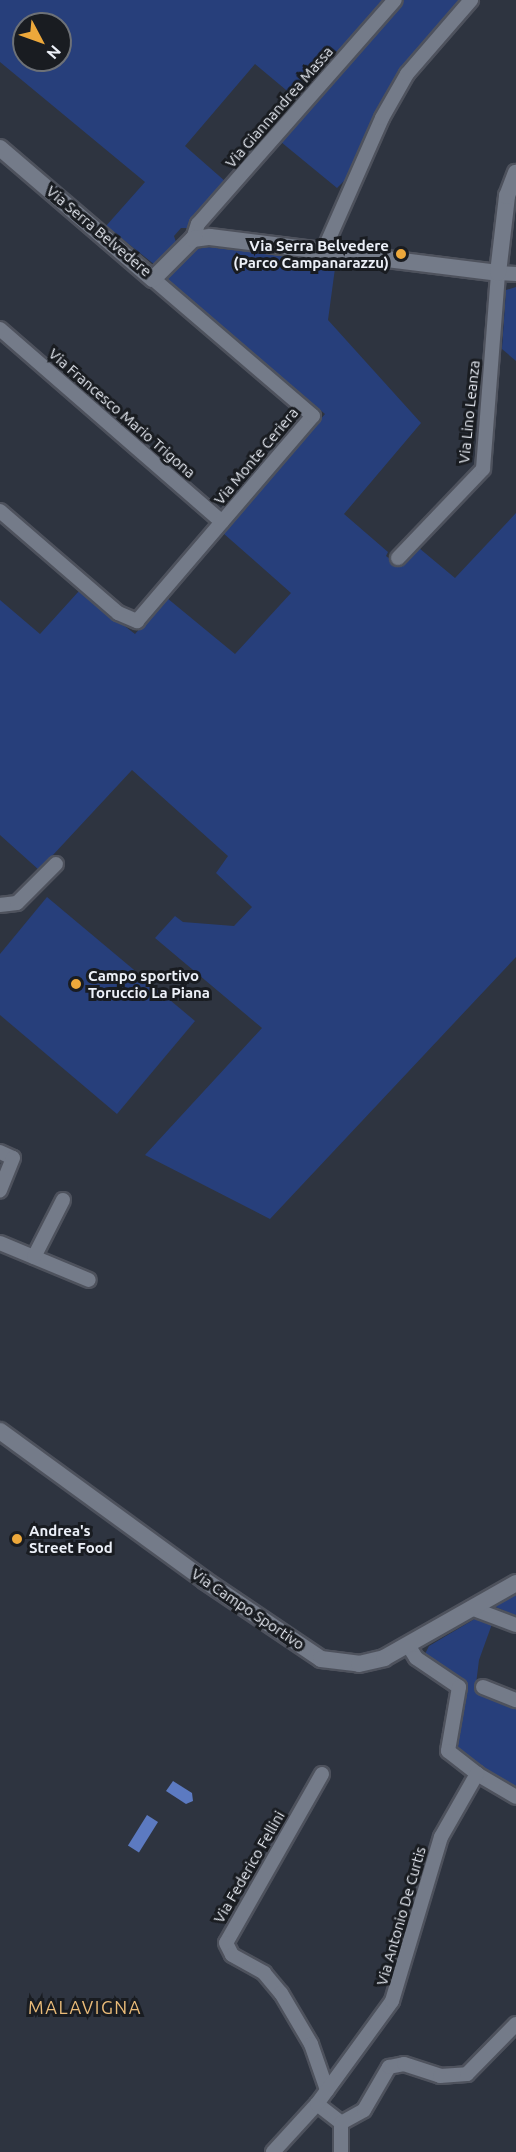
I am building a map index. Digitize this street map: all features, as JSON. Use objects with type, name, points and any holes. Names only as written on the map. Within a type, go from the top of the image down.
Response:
[{"type":"street","name":"Via Giannandrea Massa","points":[[193,239],[198,224],[395,0]]},
{"type":"street","points":[[323,252],[382,118],[407,74],[471,0]]},
{"type":"street","name":"Via Serra Belvedere","points":[[0,148],[153,279],[193,239]]},
{"type":"street","points":[[498,273],[507,196],[516,173]]},
{"type":"street","points":[[193,239],[210,237],[516,274]]},
{"type":"street","name":"Via Lino Leanza","points":[[398,558],[483,469],[498,273]]},
{"type":"street","name":"Via Monte Ceriera","points":[[0,511],[118,613],[137,621],[313,416],[153,279]]},
{"type":"street","name":"Via Francesco Mario Trigona","points":[[0,329],[222,522]]},
{"type":"street","points":[[0,904],[17,903],[56,864]]},
{"type":"street","points":[[0,1152],[13,1158],[0,1190]]},
{"type":"street","points":[[34,1257],[63,1200]]},
{"type":"street","points":[[0,1243],[89,1280]]},
{"type":"street","name":"Via Campo Sportivo","points":[[0,1431],[204,1580],[321,1659],[359,1664],[384,1658],[516,1583]]},
{"type":"street","points":[[471,1608],[516,1625]]},
{"type":"street","points":[[408,1645],[416,1658],[459,1687],[448,1750],[477,1774],[516,1797]]},
{"type":"street","points":[[483,1687],[516,1700]]},
{"type":"street","name":"Via Federico Fellini","points":[[322,1774],[226,1943],[232,1955],[264,1973],[281,1993],[311,2044],[327,2090]]},
{"type":"street","name":"Via Antonio De Curtis","points":[[273,2152],[316,2104],[392,2001],[441,1836],[477,1774]]},
{"type":"street","points":[[341,2123],[364,2110],[390,2067],[404,2064],[440,2076],[467,2074],[516,2024]]},
{"type":"street","points":[[316,2104],[341,2123]]},
{"type":"street","points":[[340,2152],[341,2123]]},
{"type":"shaded area","points":[[0,0],[385,0],[298,100],[255,64],[185,146],[226,182],[187,228],[181,228],[174,236],[176,242],[155,265],[106,226],[145,182],[12,72],[72,72],[72,12],[12,12],[12,72],[0,62]]},
{"type":"shaded area","points":[[404,0],[464,0],[430,40],[353,172],[337,188],[281,142]]},
{"type":"shaded area","points":[[207,247],[336,261],[328,320],[421,423],[344,514],[388,552],[386,556],[399,566],[419,548],[455,578],[516,513],[516,957],[270,1219],[145,1155],[262,1028],[155,938],[175,916],[183,922],[234,926],[252,907],[216,873],[228,856],[132,770],[39,870],[0,835],[0,600],[40,634],[79,591],[135,634],[167,598],[235,654],[291,593],[223,533],[325,414],[167,280],[171,270],[189,251]]},
{"type":"shaded area","points":[[516,287],[516,361],[502,349],[506,290]]},
{"type":"shaded area","name":"Campo sportivo Toruccio La Piana","points":[[47,897],[195,1021],[117,1114],[0,1015],[0,954]]},
{"type":"shaded area","points":[[516,1589],[516,1616],[489,1604]]},
{"type":"shaded area","points":[[478,1617],[492,1624],[479,1660],[475,1692],[516,1707],[516,1789],[458,1754],[452,1739],[465,1706],[464,1682],[425,1654],[429,1646]]},
{"type":"shaded area","points":[[173,1781],[192,1793],[193,1801],[186,1804],[166,1791]]},
{"type":"shaded area","points":[[147,1815],[158,1822],[139,1852],[128,1846]]},
{"type":"place","name":"Via Serra Belvedere (Parco Campanarazzu)","points":[[401,254]]},
{"type":"place","name":"Campo sportivo Toruccio La Piana","points":[[76,984]]},
{"type":"place","name":"Andrea's Street Food","points":[[17,1539]]},
{"type":"district","name":"MALAVIGNA","points":[[85,2007]]}]
